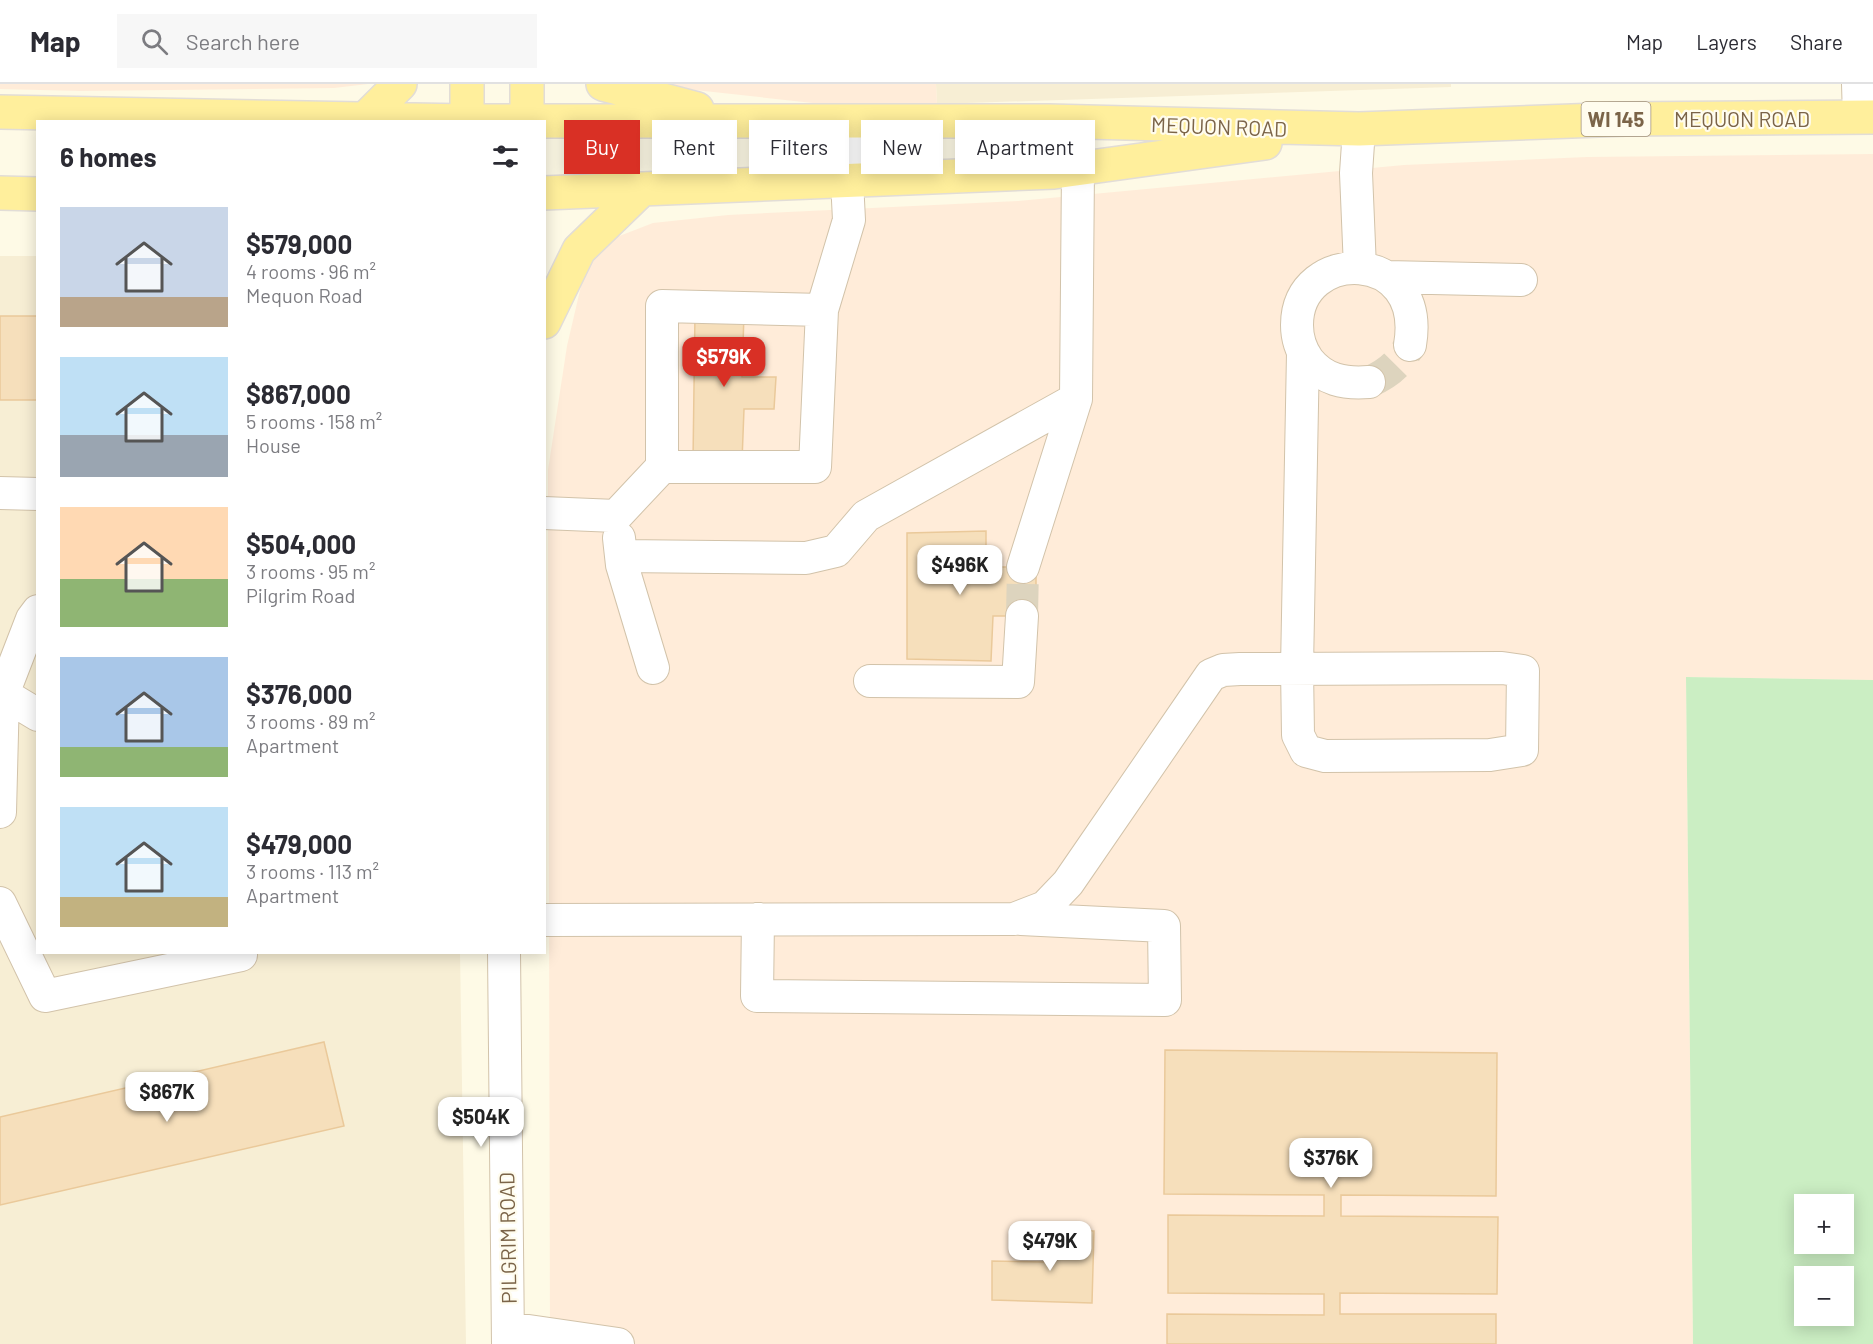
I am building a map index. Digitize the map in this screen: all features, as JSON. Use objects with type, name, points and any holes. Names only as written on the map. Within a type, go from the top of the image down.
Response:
[{"type":"main road","points":[[365,118],[400,84]]},
{"type":"main road","points":[[467,84],[467,120]]},
{"type":"main road","points":[[527,84],[527,120]]},
{"type":"main road","name":"WI 145","points":[[603,84],[742,121]]},
{"type":"main road","name":"MEQUON ROAD","points":[[0,112],[433,120]]},
{"type":"main road","name":"MEQUON ROAD","points":[[849,121],[1049,121],[1359,129],[1626,118],[1866,117]]},
{"type":"main road","name":"MEQUON ROAD","points":[[546,121],[749,121]]},
{"type":"main road","name":"MEQUON ROAD","points":[[1095,167],[1359,129]]},
{"type":"main road","name":"MEQUON ROAD","points":[[546,193],[982,174]]},
{"type":"main road","points":[[546,318],[579,250],[642,189]]},
{"type":"main road","points":[[0,193],[36,194]]},
{"type":"street","points":[[1858,84],[1866,117]]},
{"type":"street","points":[[1359,129],[1356,173],[1373,272],[1401,290],[1410,307],[1413,326],[1410,345]]},
{"type":"street","points":[[662,467],[815,467],[822,310],[849,219],[847,174]]},
{"type":"street","points":[[1023,567],[1076,399],[1078,174]]},
{"type":"street","points":[[1369,382],[1350,384],[1331,379],[1315,369],[1304,353],[1297,335],[1297,316],[1304,298],[1315,283],[1331,272],[1521,280]]},
{"type":"street","points":[[546,513],[616,516],[662,467],[662,306],[822,310]]},
{"type":"street","points":[[1014,919],[1045,907],[1068,883],[1211,675],[1223,670],[1297,668],[1502,668],[1523,671],[1522,750],[1479,755],[1325,756],[1306,751],[1298,735],[1297,668],[1304,353]]},
{"type":"street","points":[[621,556],[806,558],[836,551],[866,516],[1076,399]]},
{"type":"street","points":[[0,493],[36,494]]},
{"type":"street","points":[[616,516],[621,556],[653,668]]},
{"type":"street","points":[[0,812],[1,692],[36,615]]},
{"type":"street","points":[[870,681],[1018,682],[1022,616]]},
{"type":"street","points":[[1,692],[36,714]]},
{"type":"street","points":[[0,903],[45,996],[241,956]]},
{"type":"street","points":[[546,920],[758,919],[1014,919],[1164,926],[1164,1000],[757,996],[758,919]]},
{"type":"street","name":"PILGRIM ROAD","points":[[504,954],[508,1336]]},
{"type":"street","points":[[508,1336],[618,1344]]},
{"type":"shaded area","points":[[0,84],[368,84],[334,88],[80,91],[0,89]]},
{"type":"shaded area","points":[[669,84],[936,84],[937,104],[822,104],[695,90]]},
{"type":"shaded area","points":[[936,84],[1451,84],[1451,87],[937,104]]},
{"type":"shaded area","points":[[1873,154],[1873,680],[1686,677],[1693,1344],[550,1344],[548,470],[567,346],[581,286],[591,261],[609,240],[653,223],[728,215],[1018,201],[1404,165],[1587,157]]},
{"type":"shaded area","points":[[0,256],[36,256],[36,954],[460,954],[466,1344],[0,1344]]},
{"type":"green space","points":[[1686,677],[1873,680],[1873,1344],[1693,1344]]},
{"type":"building","points":[[695,313],[744,313],[742,377],[776,377],[774,409],[744,409],[742,461],[693,461]]},
{"type":"building","points":[[0,316],[36,316],[36,400],[0,400]]},
{"type":"building","points":[[986,531],[986,567],[1036,567],[1036,616],[993,616],[991,661],[907,659],[907,533]]},
{"type":"building","points":[[324,1042],[344,1126],[0,1205],[0,1117]]},
{"type":"building","points":[[1165,1050],[1497,1053],[1496,1196],[1341,1195],[1341,1216],[1498,1217],[1497,1294],[1340,1293],[1340,1314],[1496,1314],[1496,1344],[1167,1344],[1167,1314],[1324,1315],[1324,1294],[1168,1293],[1168,1215],[1324,1216],[1324,1195],[1164,1194]]},
{"type":"building","points":[[1045,1230],[1094,1231],[1092,1303],[992,1300],[992,1261],[1044,1262]]},
{"type":"tunnel","points":[[1369,382],[1393,367],[1410,345]]},
{"type":"tunnel","points":[[1022,616],[1023,567]]}]
